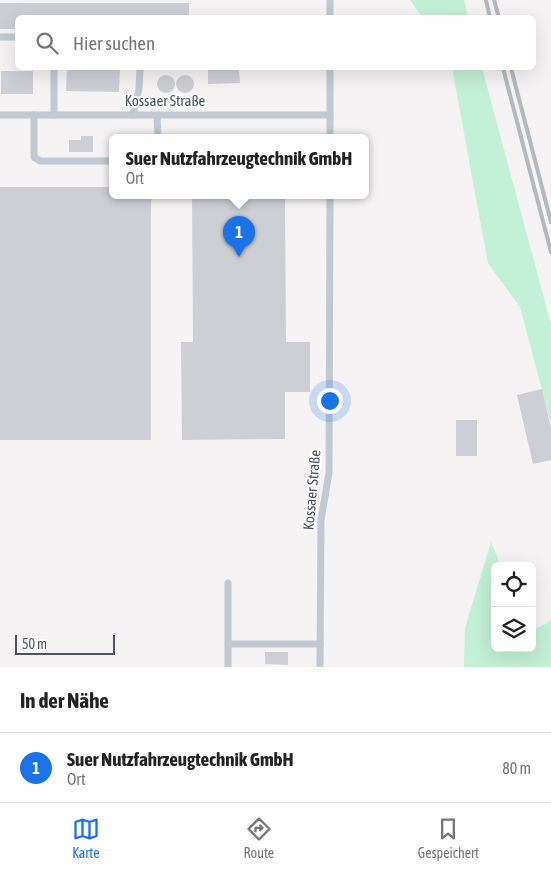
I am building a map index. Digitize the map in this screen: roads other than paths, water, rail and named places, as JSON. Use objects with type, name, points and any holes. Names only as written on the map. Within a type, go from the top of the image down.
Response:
[{"type":"lane","points":[[330,0],[330,15]]},
{"type":"lane","points":[[0,37],[15,37]]},
{"type":"lane","points":[[54,70],[54,115]]},
{"type":"lane","points":[[133,115],[139,89],[140,70]]},
{"type":"lane","points":[[330,70],[330,134]]},
{"type":"lane","name":"Kossaer Straße","points":[[0,114],[330,115]]},
{"type":"lane","points":[[34,114],[34,157],[36,160],[109,161]]},
{"type":"lane","points":[[158,115],[158,134]]},
{"type":"lane","name":"Kossaer Straße","points":[[320,667],[321,520],[329,473],[330,199]]},
{"type":"lane","points":[[228,583],[228,667]]},
{"type":"lane","points":[[228,644],[320,644]]},
{"type":"railway","points":[[486,0],[489,15]]},
{"type":"railway","points":[[494,0],[498,15]]},
{"type":"railway","points":[[504,70],[551,252]]},
{"type":"railway","points":[[512,70],[551,222]]},
{"type":"place","name":"Suer Nutzfahrzeugtechnik GmbH","points":[[239,257]]}]
